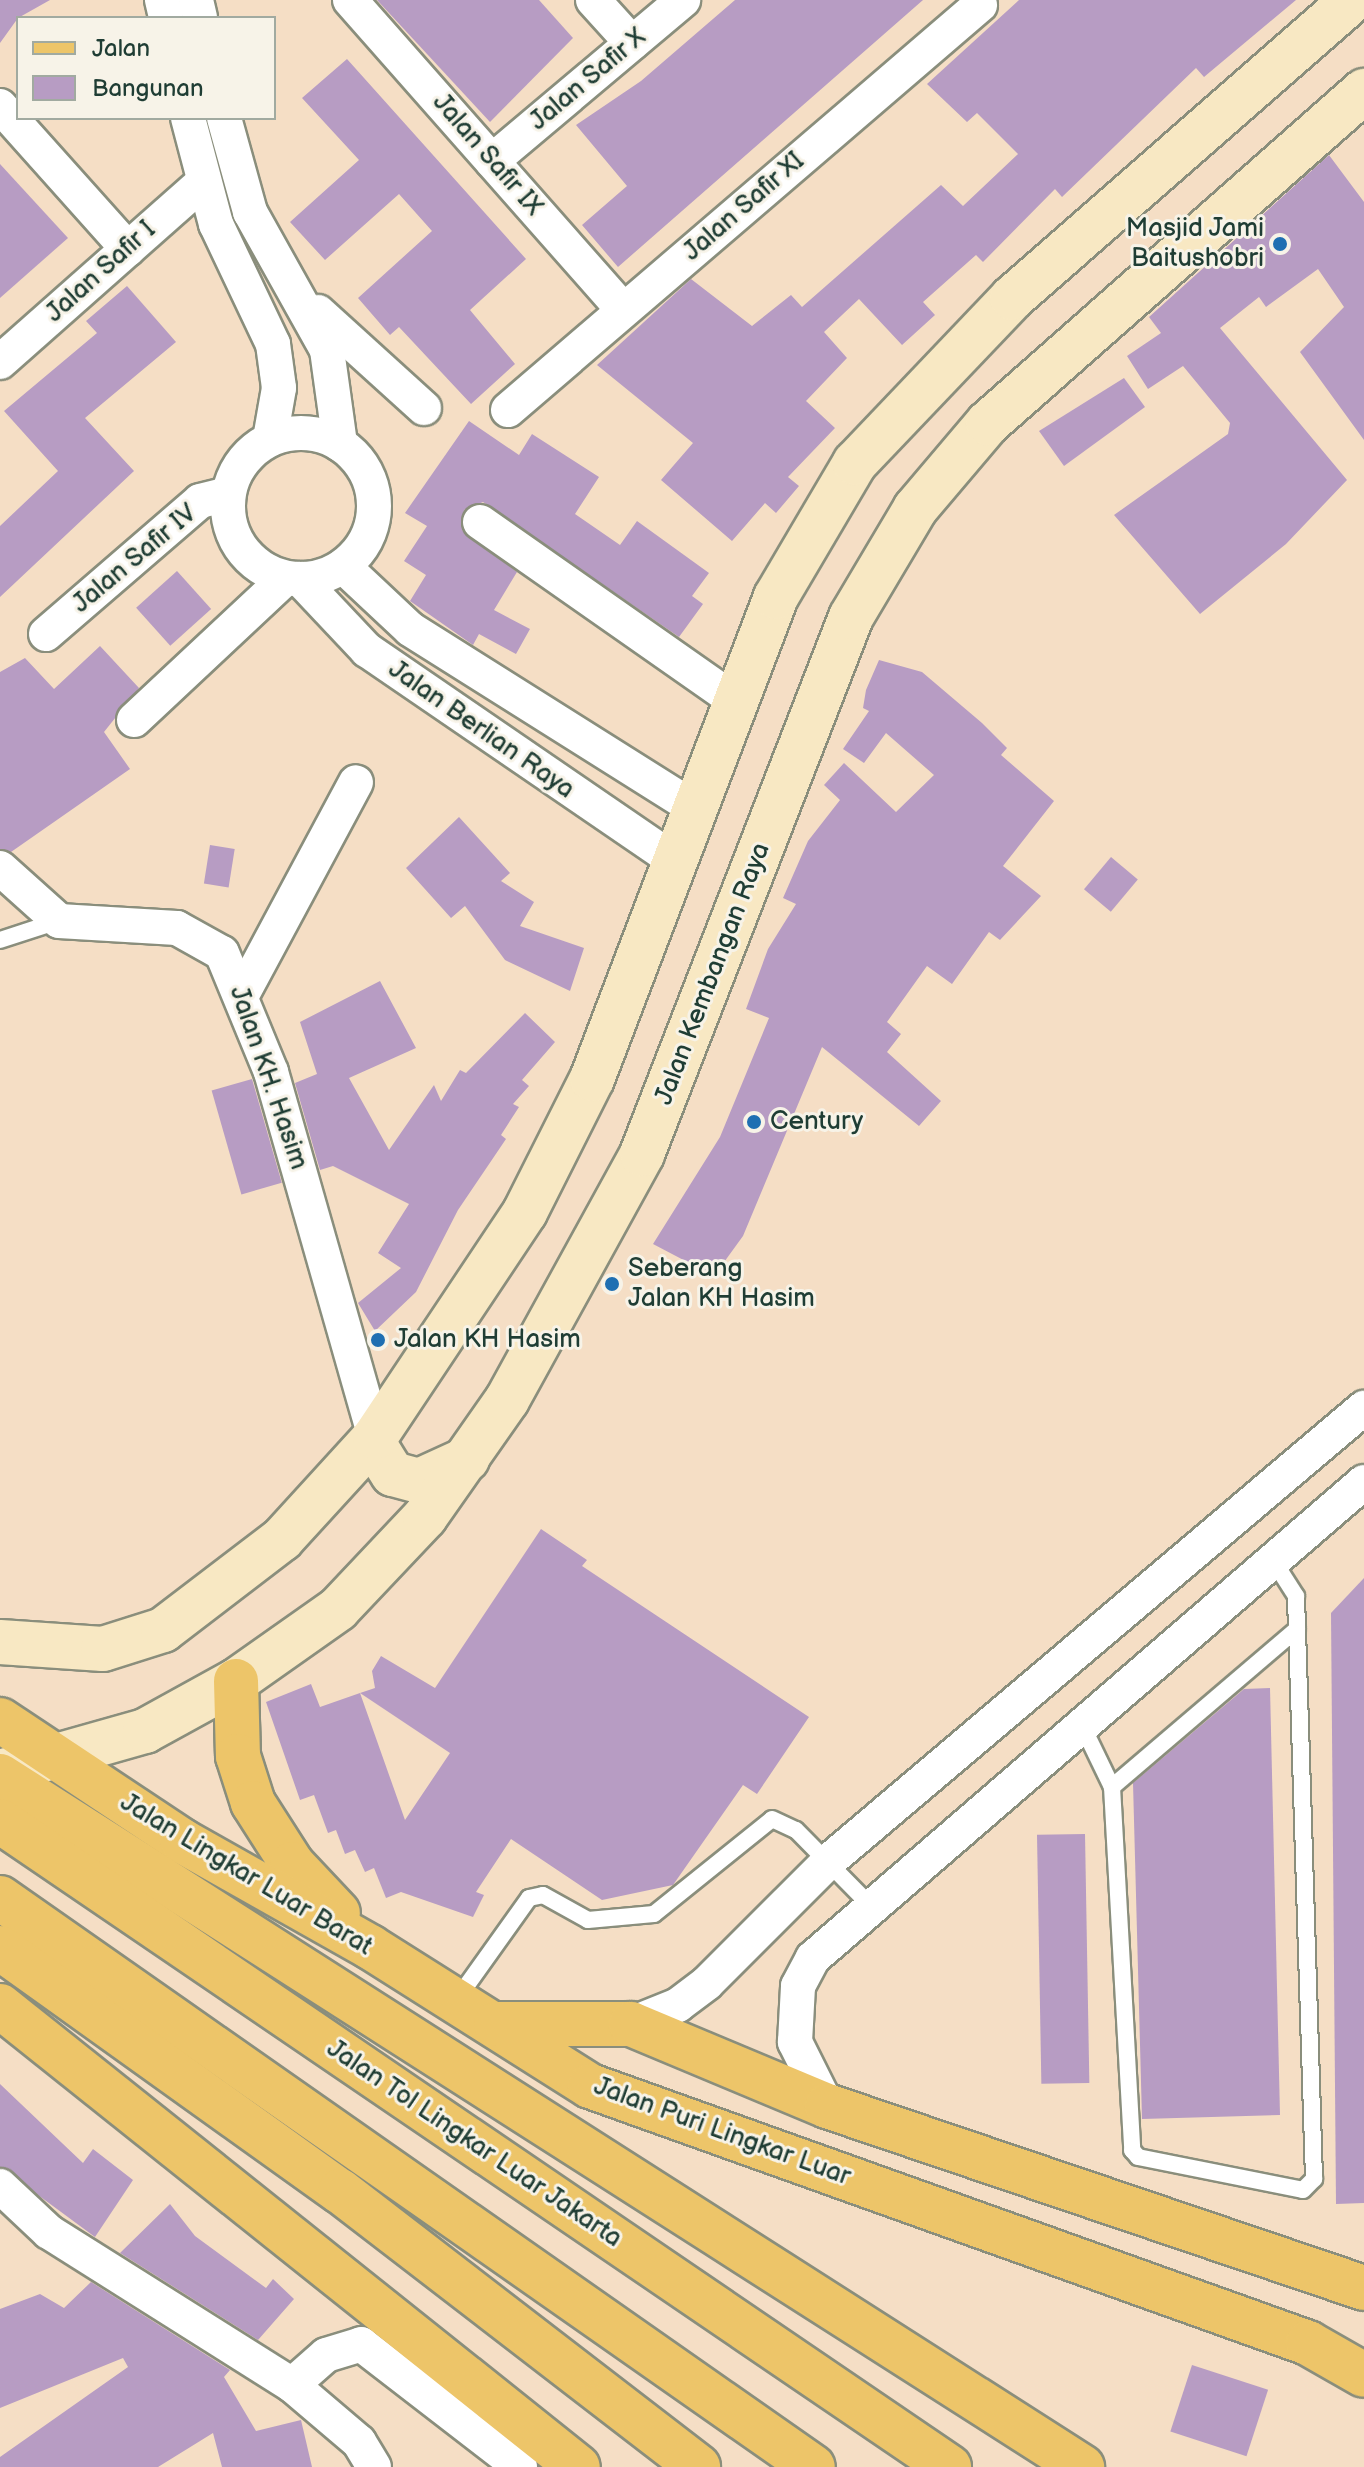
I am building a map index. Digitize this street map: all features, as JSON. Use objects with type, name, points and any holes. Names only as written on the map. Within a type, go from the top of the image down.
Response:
[{"type":"main road","points":[[0,1642],[103,1649],[163,1630],[282,1539],[373,1439],[525,1212],[592,1079],[678,863],[734,700],[811,531],[855,463],[933,373],[1353,0]]},
{"type":"main road","name":"Jalan Kembangan Raya","points":[[0,1774],[145,1731],[236,1681],[338,1609],[425,1517],[467,1459],[642,1154],[851,617],[915,509],[988,423],[1364,91]]},
{"type":"main road","points":[[373,1439],[393,1474],[419,1481],[467,1459]]},
{"type":"main road","points":[[236,1681],[238,1756],[253,1803],[292,1864],[370,1947]]},
{"type":"main road","name":"Jalan Lingkar Luar Barat","points":[[0,1720],[53,1758],[496,2024]]},
{"type":"main road","points":[[0,1774],[666,2206],[1082,2467]]},
{"type":"main road","name":"Jalan Tol Lingkar Luar Jakarta","points":[[0,1821],[949,2467]]},
{"type":"main road","points":[[0,1898],[813,2467]]},
{"type":"main road","points":[[0,1948],[573,2368],[698,2467]]},
{"type":"main road","points":[[0,2006],[578,2467]]},
{"type":"main road","points":[[496,2024],[631,2024],[827,2106],[1364,2288]]},
{"type":"main road","name":"Jalan Puri Lingkar Luar","points":[[496,2024],[590,2086],[1308,2343],[1360,2370]]},
{"type":"street","name":"Jalan Safir IX","points":[[350,0],[623,310]]},
{"type":"street","points":[[593,0],[632,43]]},
{"type":"street","name":"Jalan Safir X","points":[[492,161],[683,0]]},
{"type":"street","name":"Jalan Safir XI","points":[[508,410],[980,5]]},
{"type":"street","points":[[0,106],[128,249]]},
{"type":"street","points":[[188,120],[202,183],[273,344],[279,388],[270,439]]},
{"type":"street","points":[[225,120],[250,212],[327,350],[340,444]]},
{"type":"street","name":"Jalan Safir I","points":[[0,362],[202,183]]},
{"type":"street","points":[[294,289],[424,408]]},
{"type":"street","points":[[134,720],[293,578],[343,566],[368,532],[373,489],[361,463],[340,444],[318,434],[270,439],[250,453],[228,494],[240,547],[293,578]]},
{"type":"street","name":"Jalan Safir IV","points":[[46,634],[200,501],[228,494]]},
{"type":"street","points":[[480,522],[734,700]]},
{"type":"street","name":"Jalan Berlian Raya","points":[[343,566],[410,629],[697,810]]},
{"type":"street","name":"Jalan Berlian Raya","points":[[293,578],[367,650],[678,863]]},
{"type":"street","points":[[243,993],[356,782]]},
{"type":"street","points":[[0,868],[59,921]]},
{"type":"street","name":"Jalan KH. Hasim","points":[[59,921],[202,935],[222,953],[243,993],[357,1368],[373,1439]]},
{"type":"street","points":[[631,2024],[678,2005],[707,1983],[830,1860],[1364,1408]]},
{"type":"street","points":[[827,2106],[795,2042],[798,1986],[813,1958],[869,1904],[1364,1482]]},
{"type":"street","points":[[0,2186],[49,2232],[292,2385],[359,2442],[374,2467]]},
{"type":"street","points":[[292,2385],[326,2355],[361,2344],[520,2467]]},
{"type":"lane","points":[[0,940],[59,921]]},
{"type":"lane","points":[[1081,1723],[1112,1787],[1132,2150],[1138,2157],[1303,2190],[1314,2179],[1296,1596],[1273,1560]]},
{"type":"lane","points":[[1112,1787],[1297,1629]]},
{"type":"lane","points":[[456,2001],[536,1895],[588,1920],[654,1914],[772,1819],[830,1860],[869,1904]]},
{"type":"building","points":[[0,0],[50,0],[16,16],[16,21],[0,43]]},
{"type":"building","points":[[377,0],[539,0],[573,38],[490,122]]},
{"type":"building","points":[[735,0],[923,0],[618,267],[582,225],[627,186],[576,125],[641,81]]},
{"type":"building","points":[[1019,0],[1296,0],[1204,77],[1196,68],[1062,197],[1055,189],[983,262],[976,255],[923,302],[935,315],[902,345],[859,299],[824,332],[847,358],[806,401],[835,428],[788,477],[799,486],[776,513],[765,503],[732,541],[661,480],[693,443],[597,365],[691,279],[752,326],[791,295],[802,307],[941,185],[963,206],[1018,154],[977,113],[967,122],[927,84]]},
{"type":"building","points":[[347,59],[526,259],[470,310],[515,364],[471,404],[399,327],[390,335],[358,298],[432,231],[399,194],[325,260],[290,222],[359,160],[302,98]]},
{"type":"building","points":[[1329,155],[1364,202],[1364,440],[1300,352],[1344,307],[1318,269],[1266,307],[1259,297],[1220,328],[1347,480],[1286,544],[1200,614],[1114,515],[1228,434],[1230,423],[1183,366],[1148,389],[1127,356],[1161,333],[1149,317]]},
{"type":"building","points":[[0,164],[68,238],[0,298]]},
{"type":"building","points":[[127,286],[176,342],[85,418],[134,471],[0,597],[0,526],[58,471],[4,411],[97,333],[86,321]]},
{"type":"building","points":[[1124,378],[1145,407],[1064,466],[1039,431]]},
{"type":"building","points":[[469,421],[519,455],[532,434],[599,477],[575,514],[620,545],[637,521],[709,573],[692,596],[703,604],[679,637],[483,502],[464,510],[462,530],[517,572],[494,610],[530,629],[516,654],[479,634],[473,645],[410,601],[426,575],[404,561],[427,526],[405,513]]},
{"type":"building","points":[[177,571],[211,609],[170,646],[136,608]]},
{"type":"building","points":[[100,646],[139,688],[104,732],[130,769],[11,852],[0,849],[0,672],[25,658],[54,689]]},
{"type":"building","points":[[879,660],[922,672],[982,723],[1007,748],[1001,755],[1054,801],[1003,866],[1041,896],[1000,940],[989,932],[952,984],[927,966],[887,1022],[901,1034],[887,1052],[941,1101],[919,1126],[822,1047],[743,1236],[714,1276],[653,1244],[720,1137],[769,1018],[746,1009],[768,949],[796,904],[783,898],[808,841],[840,800],[824,785],[844,763],[896,812],[934,775],[886,733],[864,763],[843,749],[869,711],[863,708],[866,690]]},
{"type":"building","points":[[459,817],[510,873],[501,881],[534,902],[520,926],[584,948],[570,991],[505,960],[465,906],[451,918],[406,868]]},
{"type":"building","points":[[210,845],[235,849],[229,887],[204,884]]},
{"type":"building","points":[[1111,857],[1138,879],[1111,912],[1084,889]]},
{"type":"building","points":[[380,981],[416,1048],[349,1078],[389,1150],[434,1085],[441,1101],[460,1070],[466,1073],[525,1013],[555,1042],[522,1080],[529,1086],[513,1104],[519,1107],[501,1135],[506,1139],[458,1210],[416,1292],[375,1331],[358,1303],[401,1268],[378,1253],[409,1204],[333,1166],[320,1170],[295,1083],[317,1074],[300,1022]]},
{"type":"building","points":[[252,1079],[282,1183],[241,1194],[212,1091]]},
{"type":"building","points":[[541,1529],[587,1560],[582,1566],[809,1717],[757,1794],[743,1785],[673,1885],[602,1900],[511,1839],[476,1892],[484,1895],[473,1917],[401,1892],[386,1898],[374,1868],[365,1872],[355,1850],[345,1854],[336,1830],[328,1833],[314,1795],[300,1800],[266,1702],[311,1684],[320,1707],[360,1693],[375,1688],[372,1671],[381,1656],[435,1688]],"holes":[[[360,1693],[450,1753],[405,1820]]]},
{"type":"building","points":[[1364,1578],[1364,2203],[1336,2204],[1331,1613]]},
{"type":"building","points":[[1270,1688],[1280,2115],[1142,2119],[1133,1783],[1244,1689]]},
{"type":"building","points":[[1085,1834],[1089,2083],[1041,2084],[1037,1835]]},
{"type":"building","points":[[0,2084],[83,2163],[93,2149],[133,2180],[95,2237],[0,2167]]},
{"type":"building","points":[[170,2204],[195,2236],[266,2288],[273,2279],[294,2299],[258,2340],[120,2253]]},
{"type":"building","points":[[91,2282],[230,2370],[224,2377],[256,2431],[301,2420],[312,2467],[222,2467],[213,2433],[158,2467],[0,2467],[0,2457],[128,2367],[123,2358],[0,2408],[0,2309],[40,2294],[64,2308]]},
{"type":"building","points":[[1192,2365],[1268,2390],[1246,2456],[1170,2432]]},
{"type":"place","name":"Masjid Jami Baitushobri","points":[[1280,244]]},
{"type":"place","name":"Century","points":[[754,1122]]},
{"type":"place","name":"Seberang Jalan KH Hasim","points":[[612,1284]]},
{"type":"place","name":"Jalan KH Hasim","points":[[378,1340]]}]
